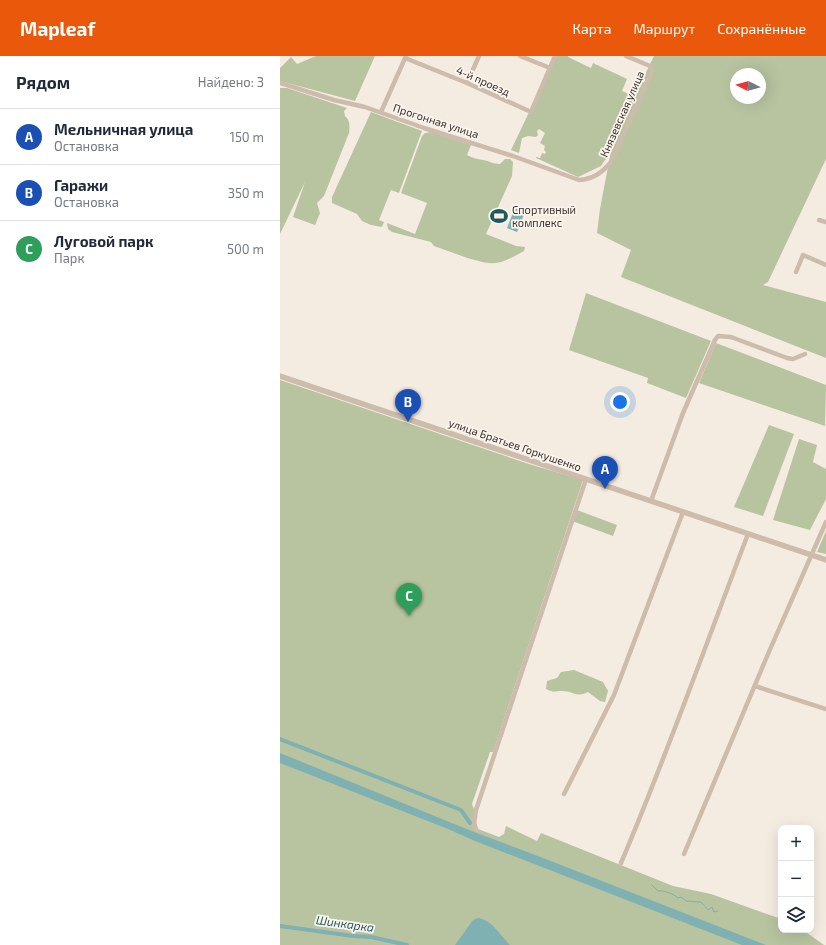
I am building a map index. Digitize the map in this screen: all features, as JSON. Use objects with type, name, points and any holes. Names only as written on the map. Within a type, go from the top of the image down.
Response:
[{"type":"street","points":[[467,83],[478,56]]},
{"type":"street","points":[[520,56],[550,68],[555,56]]},
{"type":"street","name":"Князевская улица","points":[[586,179],[595,176],[604,170],[611,162],[652,71],[650,66],[626,56]]},
{"type":"street","points":[[381,112],[405,57]]},
{"type":"street","name":"4-й проезд","points":[[405,57],[531,112],[550,68]]},
{"type":"street","name":"Прогонная улица","points":[[280,83],[334,100],[365,106],[424,128],[513,156],[579,180],[586,179]]},
{"type":"street","points":[[819,220],[826,222]]},
{"type":"street","points":[[796,272],[803,255],[826,265]]},
{"type":"street","points":[[651,501],[683,413],[718,336],[731,337],[787,358],[793,359],[805,354]]},
{"type":"street","name":"улица Братьев Горкушенко","points":[[280,376],[826,560]]},
{"type":"street","points":[[476,829],[474,824],[476,810],[586,479]]},
{"type":"street","points":[[564,794],[614,695],[683,512]]},
{"type":"street","points":[[684,854],[755,686],[813,556],[826,522]]},
{"type":"street","points":[[622,863],[679,721],[748,534]]},
{"type":"street","points":[[755,686],[826,709]]},
{"type":"green space","points":[[316,56],[375,56],[355,101],[280,81],[280,68],[291,57],[297,64]]},
{"type":"green space","points":[[556,56],[568,56],[591,68],[593,63],[627,79],[622,91],[635,97],[654,56],[826,56],[826,159],[768,282],[763,285],[826,302],[826,358],[621,277],[631,250],[597,233],[611,151],[601,166],[578,177],[536,158],[540,158],[542,153],[545,154],[546,152],[544,150],[545,146],[540,143],[545,133],[539,129],[536,137],[528,136],[522,138],[519,153],[511,150]]},
{"type":"green space","points":[[280,88],[287,88],[347,108],[344,111],[345,116],[349,121],[350,128],[324,196],[317,203],[320,213],[315,225],[293,217],[305,182],[280,234]]},
{"type":"green space","points":[[371,112],[422,131],[399,193],[391,190],[379,220],[384,222],[382,227],[371,225],[362,221],[357,214],[332,203],[332,197]]},
{"type":"green space","points":[[431,132],[471,145],[467,155],[473,158],[497,164],[500,164],[505,159],[510,159],[513,162],[512,176],[486,234],[516,246],[525,247],[524,251],[499,262],[482,262],[434,246],[431,242],[392,232],[388,229],[387,223],[415,234],[427,203],[401,193],[422,136],[425,133]]},
{"type":"green space","points":[[586,293],[711,341],[686,398],[647,383],[648,378],[569,350]]},
{"type":"green space","points":[[716,343],[826,385],[825,426],[699,383]]},
{"type":"green space","points":[[280,380],[529,464],[583,480],[493,752],[490,752],[472,804],[476,815],[478,829],[499,837],[504,834],[506,826],[537,841],[541,833],[673,886],[711,894],[778,918],[778,933],[807,933],[824,945],[280,945]]},
{"type":"green space","points":[[769,425],[794,434],[763,516],[734,507]]},
{"type":"green space","points":[[799,439],[817,445],[813,462],[826,469],[826,499],[810,530],[773,520]]},
{"type":"green space","points":[[577,510],[617,525],[613,536],[572,521]]},
{"type":"green space","points":[[826,531],[826,554],[817,552]]},
{"type":"green space","points":[[574,670],[603,682],[608,691],[605,702],[600,701],[588,692],[584,694],[577,694],[566,691],[552,691],[546,689],[547,681],[557,678],[561,672]]},
{"type":"water","points":[[515,208],[525,212],[517,232],[507,228]]},
{"type":"water","points":[[280,753],[469,830],[766,945],[742,945],[475,841],[280,763]]},
{"type":"water","points":[[478,918],[483,919],[492,925],[510,945],[455,945],[473,920]]},
{"type":"waterway","points":[[280,739],[461,810],[470,823]]},
{"type":"waterway","points":[[652,885],[658,891],[663,891],[678,898],[681,897],[686,901],[701,902],[708,910],[712,907],[714,912],[718,911]]},
{"type":"waterway","name":"Шинкарка","points":[[280,926],[371,937],[407,945]]},
{"type":"place","name":"Спортивный комплекс","points":[[499,216]]},
{"type":"place","name":"Гаражи","points":[[408,422]]},
{"type":"place","name":"Мельничная улица","points":[[605,489]]},
{"type":"place","name":"Луговой парк","points":[[409,616]]}]
